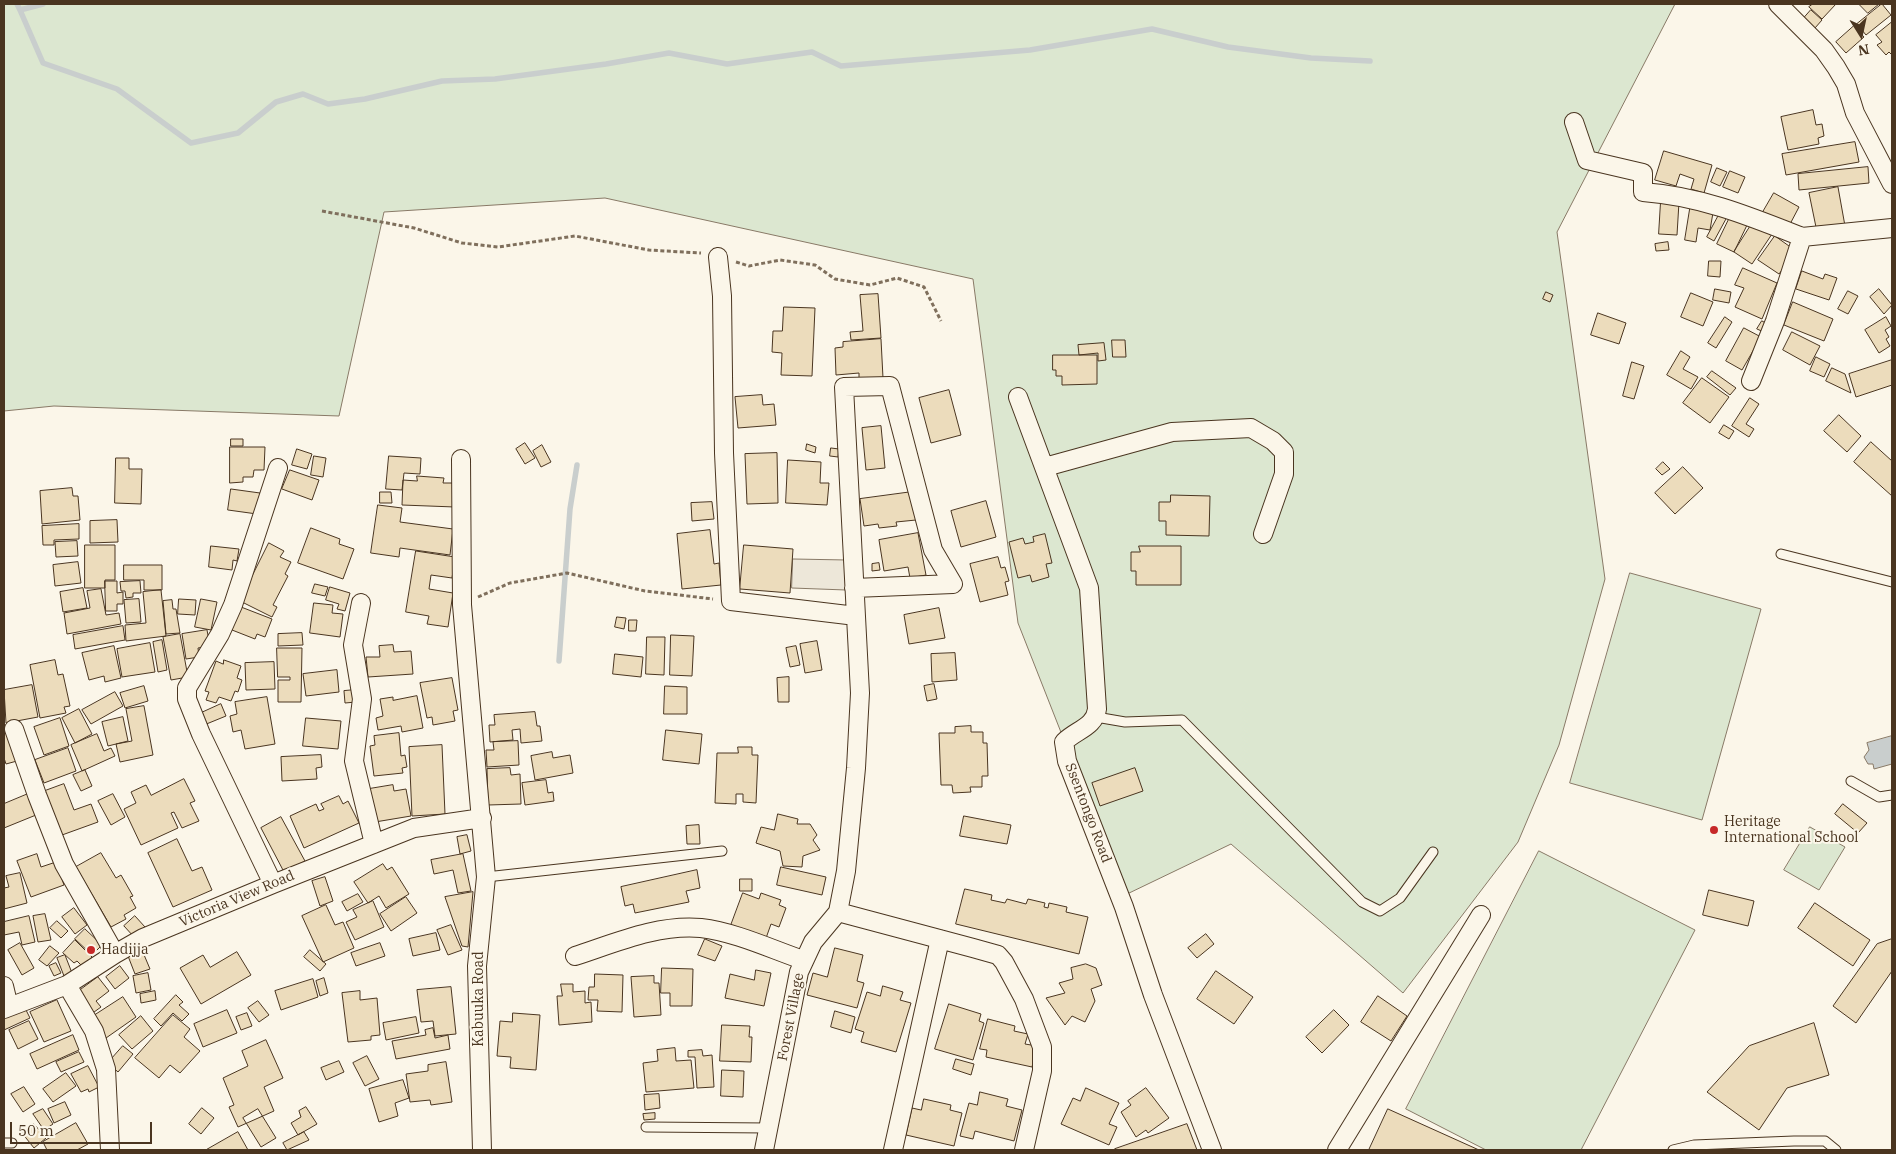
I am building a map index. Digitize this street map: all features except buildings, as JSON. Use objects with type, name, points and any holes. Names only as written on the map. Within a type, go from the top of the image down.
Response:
[{"type":"street","points":[[1778,4],[1824,50],[1836,67],[1846,84],[1855,113],[1892,184]]},
{"type":"street","points":[[1574,122],[1587,160],[1644,173],[1643,192],[1676,194],[1733,211],[1802,237],[1892,228]]},
{"type":"street","points":[[1751,381],[1775,321],[1802,237]]},
{"type":"street","points":[[718,256],[722,296],[724,453],[731,600],[856,616]]},
{"type":"street","name":"Forest Village","points":[[764,1150],[794,996],[803,960],[813,942],[838,912],[846,870],[860,719],[844,386],[890,386],[934,550],[953,584],[854,588]]},
{"type":"street","points":[[1018,397],[1088,588],[1097,699],[1096,717]]},
{"type":"street","points":[[1045,467],[1172,432],[1250,428],[1273,441],[1284,452],[1284,474],[1263,534]]},
{"type":"street","name":"Kabuuka Road","points":[[461,459],[462,605],[486,877],[477,966],[482,1150]]},
{"type":"street","points":[[273,884],[187,699],[187,688],[220,634],[233,606],[278,468]]},
{"type":"street","points":[[361,603],[353,645],[362,699],[354,761],[374,844]]},
{"type":"street","name":"Ssentongo Road","points":[[1096,717],[1064,742],[1067,761],[1124,907],[1154,995],[1212,1150]]},
{"type":"street","points":[[14,729],[64,864],[115,954]]},
{"type":"street","name":"Victoria View Road","points":[[6,1008],[67,985],[143,938],[273,884],[414,828],[482,818]]},
{"type":"street","points":[[838,912],[998,955],[1012,974],[1035,1024],[1042,1047],[1043,1062],[1024,1150]]},
{"type":"street","points":[[1337,1150],[1481,915]]},
{"type":"street","points":[[575,956],[662,929],[700,928],[719,931],[803,960]]},
{"type":"street","points":[[893,1150],[940,939]]},
{"type":"street","points":[[67,985],[94,1031],[106,1069],[110,1150]]},
{"type":"street","points":[[4,986],[6,1008]]},
{"type":"lane","points":[[1781,554],[1892,582]]},
{"type":"lane","points":[[1096,717],[1125,722],[1182,720],[1362,902],[1380,911],[1400,898],[1433,852]]},
{"type":"lane","points":[[1851,781],[1879,797],[1892,795]]},
{"type":"lane","points":[[486,877],[722,851]]},
{"type":"lane","points":[[646,1127],[768,1128]]},
{"type":"lane","points":[[1673,1150],[1694,1145],[1794,1141],[1825,1142],[1836,1150]]},
{"type":"path","points":[[322,211],[414,228],[462,243],[498,247],[575,236],[649,250],[718,256],[749,266],[780,260],[815,265],[836,279],[870,285],[897,278],[924,287],[941,321]]},
{"type":"path","points":[[462,605],[510,583],[567,573],[645,591],[731,600]]},
{"type":"green space","points":[[4,4],[1675,4],[1557,232],[1605,579],[1559,745],[1518,842],[1403,993],[1231,844],[1125,895],[1018,623],[973,279],[605,198],[384,212],[339,416],[54,406],[4,411]]},
{"type":"green space","points":[[1630,573],[1761,609],[1702,820],[1570,783]]},
{"type":"green space","points":[[1810,827],[1845,847],[1819,890],[1784,870]]},
{"type":"green space","points":[[1539,851],[1695,930],[1581,1150],[1486,1150],[1406,1109]]},
{"type":"shaded area","points":[[793,559],[847,560],[846,590],[792,588]]},
{"type":"shaded area","points":[[1892,736],[1892,764],[1874,769],[1873,764],[1868,764],[1864,757],[1869,750],[1867,743]]},
{"type":"waterway","points":[[17,4],[20,10],[43,4]]},
{"type":"waterway","points":[[20,10],[43,63],[117,89],[191,143],[238,133],[276,102],[303,94],[328,104],[365,99],[442,81],[495,79],[606,64],[669,53],[727,64],[812,52],[841,66],[1030,50],[1152,29],[1228,47],[1311,58],[1370,61]]},
{"type":"waterway","points":[[559,661],[570,509],[577,465]]},
{"type":"place","name":"Heritage International School","points":[[1714,830]]},
{"type":"place","name":"Hadijja","points":[[91,950]]}]
